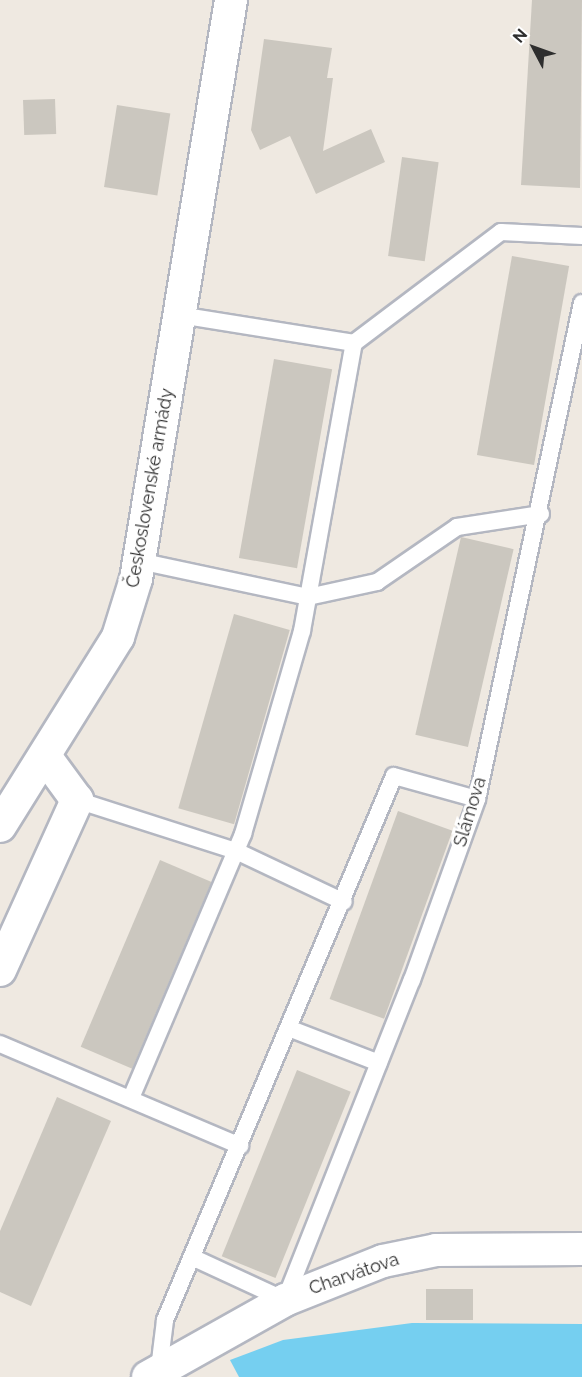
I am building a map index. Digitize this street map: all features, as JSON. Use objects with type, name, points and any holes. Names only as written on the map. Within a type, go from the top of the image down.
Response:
[{"type":"street","name":"Československé armády","points":[[0,826],[46,759],[118,637],[139,561],[231,0]]},
{"type":"street","points":[[0,970],[77,800],[46,759]]},
{"type":"street","name":"Charvátova","points":[[153,1373],[285,1300],[383,1261],[436,1250],[582,1249]]},
{"type":"lane","points":[[131,1098],[236,851],[308,597],[354,343],[501,232],[582,236]]},
{"type":"lane","name":"Slámova","points":[[285,1300],[379,1063],[477,799],[541,513],[582,303]]},
{"type":"lane","points":[[180,315],[354,343]]},
{"type":"lane","points":[[139,561],[308,597],[377,582],[457,526],[541,513]]},
{"type":"lane","points":[[153,1373],[165,1320],[291,1029],[394,776],[477,799]]},
{"type":"lane","points":[[77,800],[236,851],[344,902]]},
{"type":"lane","points":[[291,1029],[379,1063]]},
{"type":"lane","points":[[0,1044],[240,1146]]},
{"type":"lane","points":[[192,1257],[285,1300]]},
{"type":"water","points":[[412,1323],[582,1324],[582,1377],[239,1377],[230,1360],[283,1340]]},
{"type":"building","points":[[532,0],[582,0],[580,188],[521,185]]},
{"type":"building","points":[[264,39],[332,48],[327,78],[333,78],[323,151],[371,129],[385,162],[316,194],[290,136],[260,150],[251,130]]},
{"type":"building","points":[[55,99],[56,134],[24,135],[23,100]]},
{"type":"building","points":[[117,105],[170,113],[157,195],[104,187]]},
{"type":"building","points":[[402,157],[439,162],[425,261],[388,256]]},
{"type":"building","points":[[512,256],[569,266],[534,465],[477,455]]},
{"type":"building","points":[[274,359],[332,369],[297,568],[239,558]]},
{"type":"building","points":[[461,537],[514,549],[468,747],[415,735]]},
{"type":"building","points":[[234,614],[290,630],[234,824],[178,808]]},
{"type":"building","points":[[398,811],[453,831],[384,1019],[330,999]]},
{"type":"building","points":[[160,860],[212,882],[132,1069],[81,1047]]},
{"type":"building","points":[[297,1070],[351,1092],[275,1278],[222,1256]]},
{"type":"building","points":[[57,1097],[111,1121],[31,1306],[0,1292],[0,1231]]},
{"type":"building","points":[[426,1289],[473,1289],[473,1320],[426,1320]]}]
